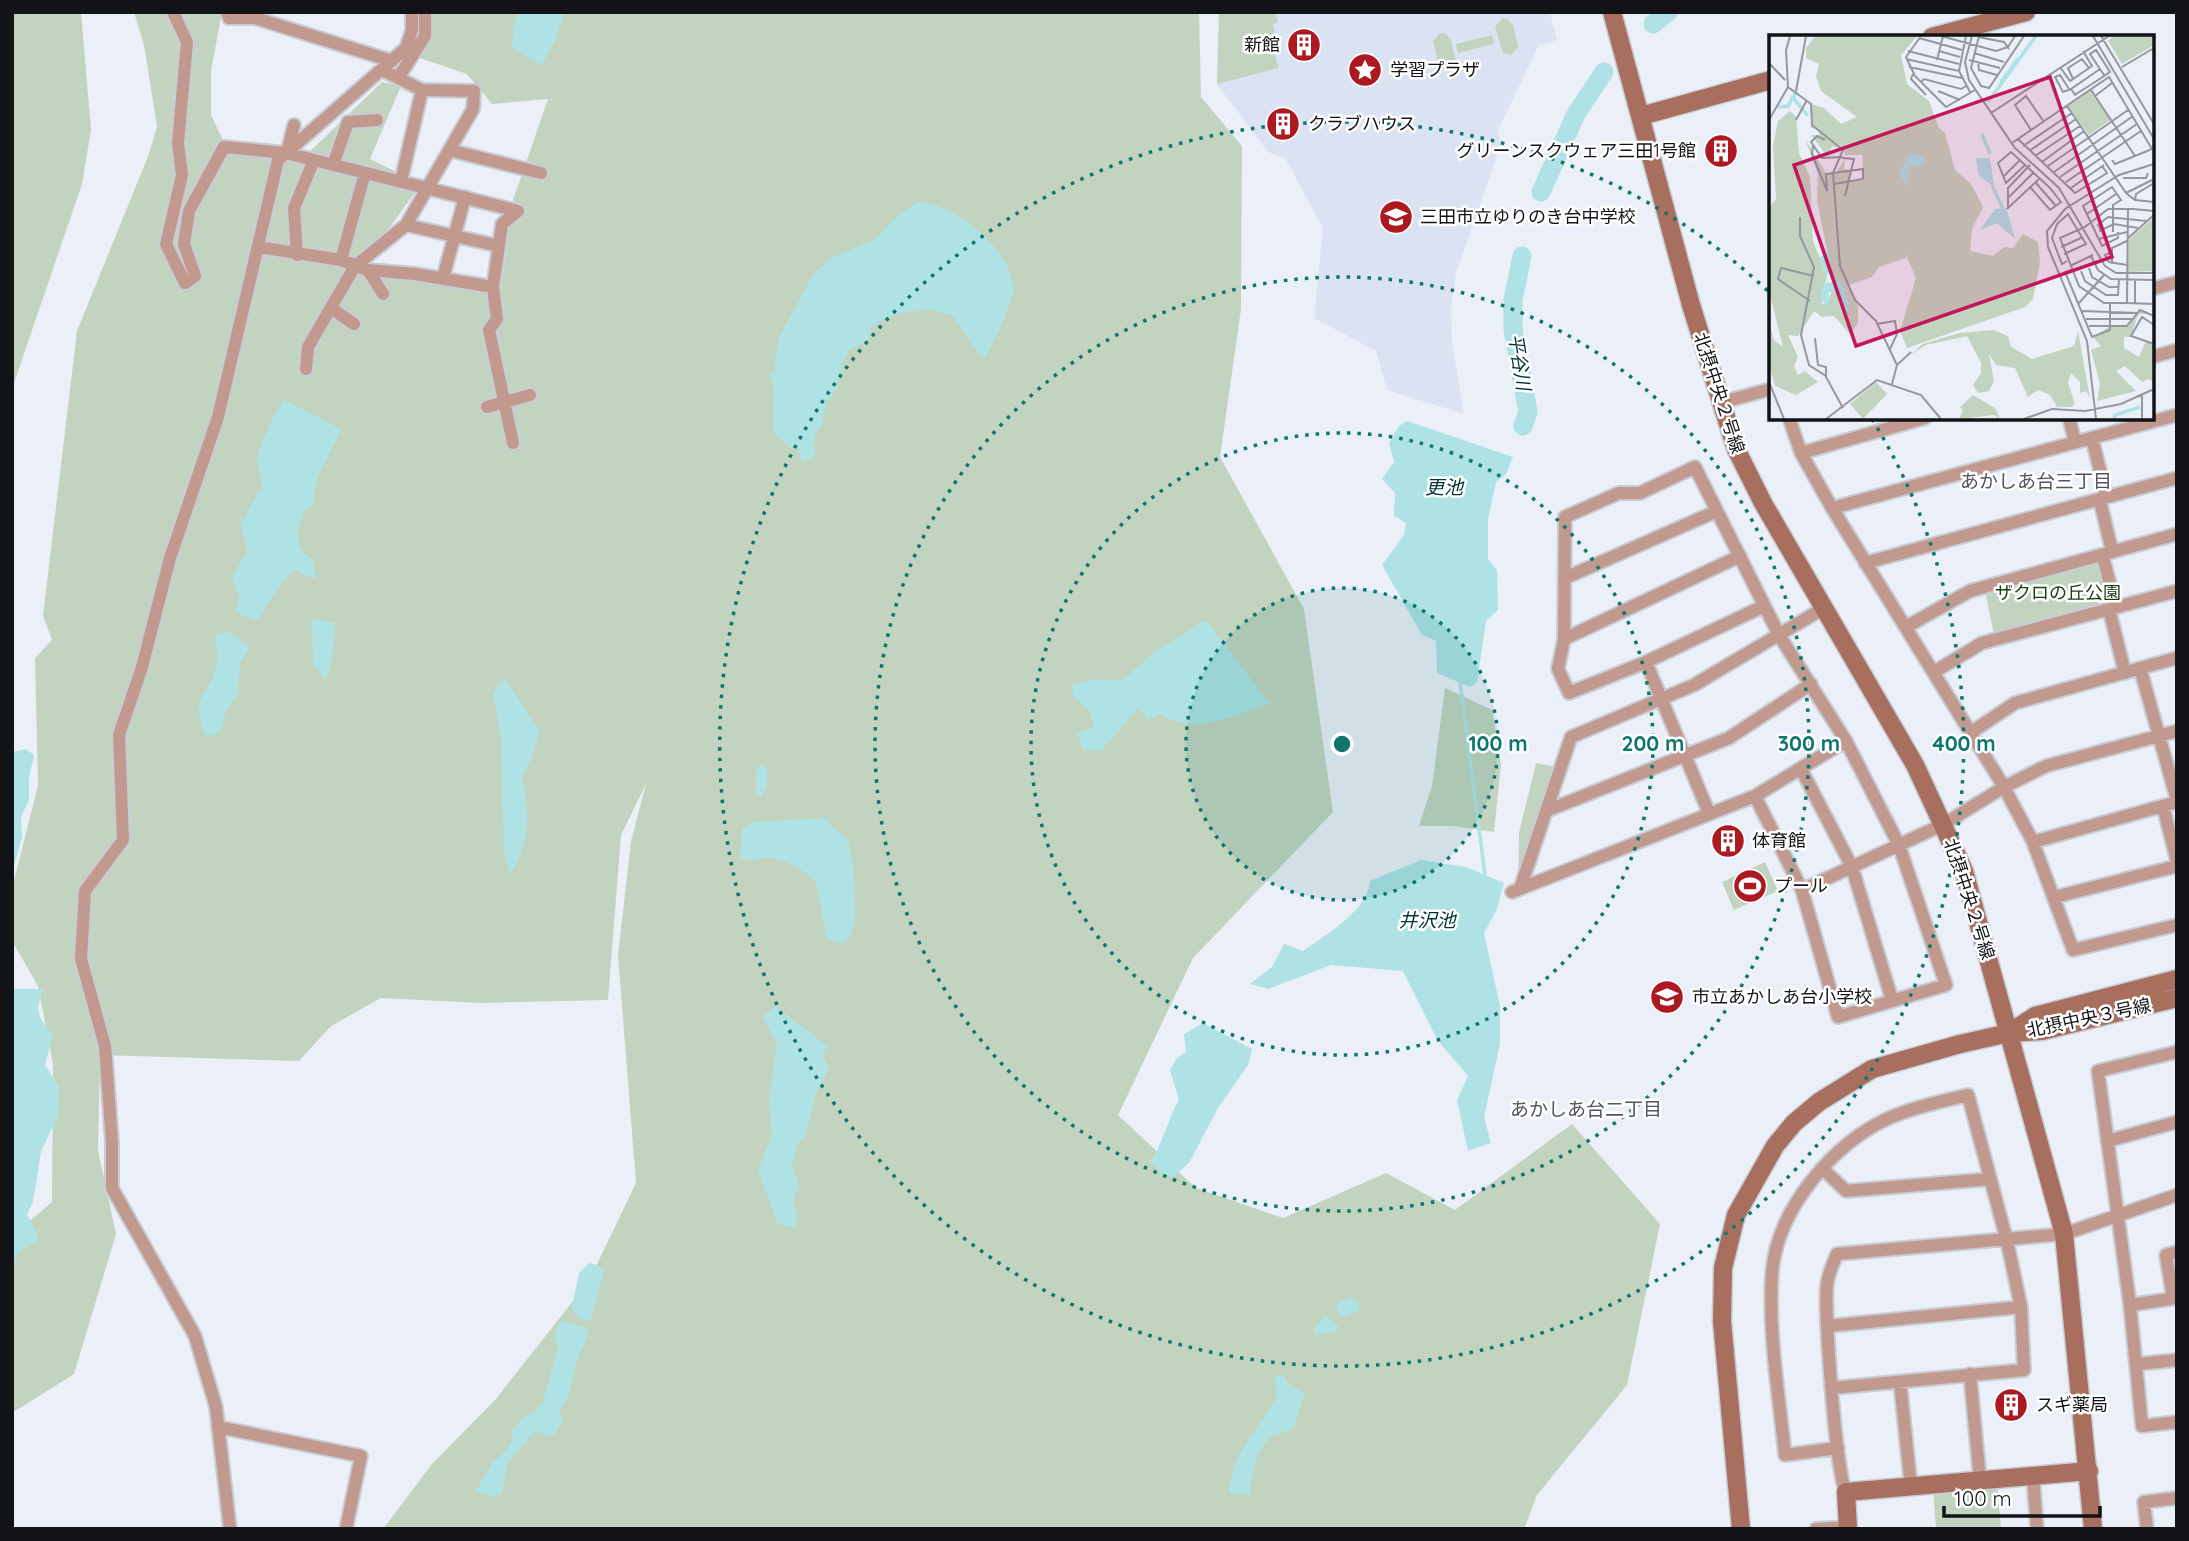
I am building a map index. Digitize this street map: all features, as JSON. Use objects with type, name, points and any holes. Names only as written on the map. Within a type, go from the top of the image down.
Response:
[{"type":"street","points":[[173,12],[187,42],[178,143],[182,175],[166,244],[185,283],[195,276],[184,244],[189,211],[224,148],[286,153],[518,211],[502,224],[493,287],[497,319],[489,330],[513,443]]},
{"type":"street","points":[[228,12],[229,18],[255,18],[387,66],[398,78],[422,90],[474,91],[473,109],[406,225],[362,268],[331,309],[308,347],[306,369]]},
{"type":"street","points":[[230,1529],[216,1408],[187,1319],[112,1188],[112,1142],[105,1046],[82,959],[85,891],[123,841],[119,735],[142,667],[170,558],[218,417],[278,160],[406,48],[412,30],[412,12]]},
{"type":"street","points":[[398,78],[425,36],[425,12]]},
{"type":"street","name":"北摂中央２号線","points":[[1612,12],[1719,403],[1736,449],[1763,503],[1883,706],[1944,824],[1964,871],[2064,1234],[2093,1529]]},
{"type":"street","points":[[1940,35],[2026,12]]},
{"type":"street","points":[[1641,116],[1769,81]]},
{"type":"street","points":[[401,181],[422,90]]},
{"type":"street","points":[[333,164],[348,122],[377,120]]},
{"type":"street","points":[[286,153],[294,125]]},
{"type":"street","points":[[449,150],[541,173]]},
{"type":"street","points":[[297,255],[294,208],[314,160]]},
{"type":"street","points":[[341,260],[365,173]]},
{"type":"street","points":[[443,278],[465,197]]},
{"type":"street","points":[[270,201],[294,208]]},
{"type":"street","points":[[406,225],[499,246]]},
{"type":"street","points":[[258,247],[341,260],[362,268],[493,287]]},
{"type":"street","points":[[362,268],[383,294]]},
{"type":"street","points":[[412,288],[415,274]]},
{"type":"street","points":[[2154,288],[2177,282]]},
{"type":"street","points":[[331,309],[354,324]]},
{"type":"street","points":[[2154,356],[2177,350]]},
{"type":"street","points":[[1719,403],[1769,390]]},
{"type":"street","points":[[488,407],[530,395]]},
{"type":"street","points":[[1832,508],[2177,415]]},
{"type":"street","points":[[1790,420],[1801,453],[1832,508],[2004,787],[2033,842],[2073,950],[2177,925]]},
{"type":"street","points":[[1801,453],[1918,420]]},
{"type":"street","points":[[2070,420],[2075,442]]},
{"type":"street","points":[[2092,438],[2103,498],[2112,608],[2125,673]]},
{"type":"street","points":[[1755,796],[1802,890],[1838,1017],[1946,985],[1899,845],[1846,741],[1779,635],[1695,467],[1640,493],[1619,493],[1565,517],[1564,639],[1558,669],[1569,692],[1646,662],[1764,606]]},
{"type":"street","points":[[1865,563],[2177,478]]},
{"type":"street","points":[[1565,578],[1717,511]]},
{"type":"street","points":[[1906,627],[1970,591],[2177,534]]},
{"type":"street","points":[[1564,639],[1740,556]]},
{"type":"street","points":[[1934,673],[1982,643],[2177,591]]},
{"type":"street","points":[[1824,608],[1694,685],[1571,737],[1516,891],[1755,796],[1846,741]]},
{"type":"street","points":[[1970,733],[2015,703],[2177,659]]},
{"type":"street","points":[[1646,662],[1709,813]]},
{"type":"street","points":[[2033,842],[2177,801],[2140,668]]},
{"type":"street","points":[[1546,811],[1729,738],[1811,684]]},
{"type":"street","points":[[1802,890],[1944,824],[2004,787],[2046,766],[2177,731]]},
{"type":"street","points":[[1801,769],[1852,867],[1892,999]]},
{"type":"street","points":[[2055,897],[2177,864],[2163,806]]},
{"type":"street","name":"北摂中央３号線","points":[[2009,1033],[2035,1016],[2177,979]]},
{"type":"street","name":"北摂中央３号線","points":[[2009,1033],[2042,1031],[2177,998]]},
{"type":"street","points":[[1741,1529],[1722,1294],[1728,1244],[1744,1197],[1775,1146],[1794,1123],[1846,1084],[1872,1069],[2009,1033]]},
{"type":"street","points":[[2177,1052],[2098,1071],[2130,1305],[2142,1426],[2177,1422]]},
{"type":"street","points":[[1832,1388],[2024,1370],[2021,1307],[2007,1241],[1968,1095],[1889,1118],[1854,1140],[1822,1168],[1794,1208],[1782,1233],[1772,1270],[1771,1319],[1785,1455],[1838,1448]]},
{"type":"street","points":[[2106,1141],[2177,1122]]},
{"type":"street","points":[[1822,1168],[1846,1191],[1990,1178]]},
{"type":"street","points":[[1816,1529],[1848,1528],[1846,1492],[1832,1388],[1828,1326],[1827,1284],[1836,1254],[2064,1234],[2177,1195]]},
{"type":"street","points":[[2130,1305],[2175,1298],[2166,1255],[2177,1252]]},
{"type":"street","points":[[1828,1326],[2021,1307]]},
{"type":"street","points":[[2137,1364],[2177,1360]]},
{"type":"street","points":[[1970,1374],[1980,1480]]},
{"type":"street","points":[[1900,1382],[1911,1487]]},
{"type":"street","points":[[218,1427],[361,1457],[346,1529]]},
{"type":"street","points":[[1846,1492],[2089,1471]]},
{"type":"street","points":[[2033,1476],[2037,1529]]},
{"type":"street","points":[[2147,1529],[2144,1502],[2177,1498]]},
{"type":"shaded area","name":"三田市立ゆりのき台中学校","points":[[1219,12],[1550,12],[1557,40],[1539,45],[1497,132],[1502,142],[1456,273],[1451,306],[1452,344],[1464,414],[1387,390],[1376,351],[1314,318],[1323,228],[1285,158],[1268,152],[1217,84]]},
{"type":"green space","points":[[12,12],[81,12],[91,130],[82,184],[12,389]]},
{"type":"green space","points":[[134,12],[219,12],[221,17],[211,71],[211,115],[224,142],[301,160],[382,82],[401,86],[370,159],[421,184],[362,266],[500,297],[513,200],[548,99],[492,104],[467,74],[414,56],[425,12],[1199,12],[1201,97],[1242,146],[1241,309],[1220,457],[1304,609],[1333,812],[1193,958],[1118,1115],[1196,1188],[1283,1218],[1386,1173],[1455,1210],[1572,1124],[1660,1224],[1627,1385],[1537,1495],[1524,1529],[383,1529],[432,1464],[495,1400],[589,1281],[636,1183],[618,955],[631,841],[646,784],[621,835],[608,1000],[481,1003],[381,998],[331,1026],[299,1061],[100,1055],[98,1150],[116,1234],[74,1374],[12,1413],[12,1236],[52,1202],[53,1064],[38,986],[12,941],[12,888],[38,786],[35,658],[52,640],[43,616],[77,331],[149,154],[157,126],[144,45]]},
{"type":"green space","points":[[1219,12],[1275,12],[1278,22],[1273,24],[1278,46],[1273,48],[1279,68],[1217,84]]},
{"type":"green space","points":[[1502,18],[1508,19],[1513,25],[1518,47],[1511,55],[1503,53],[1495,27]]},
{"type":"green space","points":[[1440,33],[1445,33],[1451,40],[1456,62],[1449,70],[1443,70],[1438,63],[1433,41]]},
{"type":"green space","points":[[1492,35],[1494,44],[1458,53],[1456,44]]},
{"type":"green space","name":"ザクロの丘公園","points":[[2091,559],[2100,564],[2108,597],[2101,606],[1994,634],[1984,587]]},
{"type":"green space","points":[[1445,688],[1492,710],[1501,764],[1494,832],[1453,826],[1419,826],[1432,786]]},
{"type":"green space","points":[[1536,763],[1556,767],[1518,883],[1519,833]]},
{"type":"green space","name":"プール","points":[[1765,862],[1778,891],[1734,910],[1722,882]]},
{"type":"green space","points":[[1997,1483],[2001,1529],[1936,1529],[1933,1489]]},
{"type":"water","points":[[517,12],[564,12],[555,41],[542,65],[511,47]]},
{"type":"water","points":[[917,202],[932,204],[964,219],[993,245],[1004,260],[1011,275],[1013,290],[1001,325],[984,360],[952,315],[932,310],[904,312],[883,319],[872,327],[868,340],[849,350],[842,364],[837,389],[827,401],[822,424],[814,438],[815,456],[802,462],[798,450],[787,446],[773,432],[774,388],[770,374],[774,371],[779,337],[813,275],[831,258],[876,239],[894,219]]},
{"type":"water","points":[[284,400],[341,429],[319,474],[314,503],[304,512],[297,532],[300,549],[313,561],[316,579],[295,570],[283,581],[256,621],[236,612],[240,599],[232,577],[247,551],[241,524],[262,486],[257,456],[271,422]]},
{"type":"water","name":"更池","points":[[1407,421],[1513,457],[1506,474],[1496,482],[1488,519],[1488,559],[1497,570],[1498,610],[1486,621],[1477,682],[1470,687],[1437,673],[1436,641],[1422,635],[1382,565],[1404,535],[1406,523],[1394,516],[1395,493],[1382,479],[1394,462],[1389,443],[1399,426]]},
{"type":"water","points":[[312,619],[335,623],[332,660],[326,680],[313,664]]},
{"type":"water","points":[[1206,620],[1269,703],[1228,718],[1201,724],[1188,724],[1160,714],[1148,720],[1138,708],[1101,751],[1083,749],[1077,733],[1094,726],[1089,710],[1073,696],[1072,684],[1100,679],[1122,681],[1153,653]]},
{"type":"water","points":[[227,631],[250,647],[240,664],[238,694],[226,712],[219,734],[206,736],[201,723],[200,704],[217,663],[215,635]]},
{"type":"water","points":[[504,677],[539,731],[533,755],[522,777],[527,816],[525,839],[510,875],[504,851],[501,738],[493,693]]},
{"type":"water","points":[[26,749],[34,755],[29,778],[29,800],[21,817],[22,837],[12,873],[12,752]]},
{"type":"water","points":[[761,765],[767,768],[767,785],[761,797],[756,795],[756,770]]},
{"type":"water","points":[[827,818],[848,842],[853,867],[855,921],[849,939],[840,943],[828,940],[815,880],[799,868],[781,860],[740,858],[742,829],[753,822]]},
{"type":"water","name":"井沢池","points":[[1421,860],[1466,867],[1504,883],[1497,909],[1484,933],[1500,1006],[1500,1044],[1484,1117],[1491,1143],[1468,1151],[1457,1100],[1468,1076],[1438,1041],[1403,971],[1331,965],[1268,989],[1250,984],[1272,967],[1284,944],[1303,951],[1344,921],[1362,902],[1370,881]]},
{"type":"water","points":[[12,989],[44,989],[38,1008],[39,1014],[53,1035],[45,1065],[59,1087],[58,1115],[41,1152],[33,1202],[27,1214],[37,1233],[37,1241],[22,1249],[12,1262]]},
{"type":"water","points":[[775,1006],[827,1046],[823,1056],[829,1068],[817,1091],[806,1133],[796,1147],[792,1167],[799,1184],[793,1203],[798,1215],[794,1228],[778,1224],[758,1171],[772,1134],[769,1101],[777,1044],[763,1017]]},
{"type":"water","points":[[1203,1023],[1252,1049],[1248,1065],[1218,1108],[1189,1163],[1173,1177],[1163,1175],[1150,1162],[1179,1100],[1170,1070],[1177,1058],[1186,1052],[1184,1034]]},
{"type":"water","points":[[589,1263],[600,1266],[604,1271],[591,1319],[587,1322],[574,1313],[572,1307],[579,1273]]},
{"type":"water","points":[[1353,1297],[1359,1303],[1359,1310],[1342,1318],[1336,1310],[1339,1303]]},
{"type":"water","points":[[1325,1315],[1339,1327],[1334,1332],[1315,1334],[1314,1329]]},
{"type":"water","points":[[566,1321],[587,1329],[589,1334],[578,1357],[569,1394],[559,1413],[564,1417],[556,1433],[549,1436],[535,1431],[507,1464],[502,1494],[491,1497],[476,1491],[494,1461],[506,1451],[512,1440],[512,1431],[524,1416],[533,1414],[543,1402],[558,1347],[554,1337],[559,1322]]},
{"type":"water","points":[[1275,1375],[1284,1376],[1288,1384],[1305,1394],[1292,1430],[1271,1437],[1261,1449],[1253,1472],[1250,1495],[1229,1493],[1235,1465],[1277,1396]]},
{"type":"waterway","name":"平谷川","points":[[1653,24],[1668,12]]},
{"type":"waterway","name":"平谷川","points":[[1541,192],[1576,114],[1604,72]]},
{"type":"waterway","name":"平谷川","points":[[1522,256],[1513,300],[1513,329],[1528,412],[1523,426]]},
{"type":"waterway","points":[[1460,682],[1485,875]]},
{"type":"place","name":"新館","points":[[1304,45]]},
{"type":"place","name":"学習プラザ","points":[[1365,70]]},
{"type":"place","name":"クラブハウス","points":[[1283,124]]},
{"type":"place","name":"グリーンスクウェア三田1号館","points":[[1721,151]]},
{"type":"place","name":"三田市立ゆりのき台中学校","points":[[1396,217]]},
{"type":"place","name":"体育館","points":[[1728,841]]},
{"type":"place","name":"プール","points":[[1750,886]]},
{"type":"place","name":"市立あかしあ台小学校","points":[[1667,997]]},
{"type":"place","name":"スギ薬局","points":[[2011,1405]]},
{"type":"district","name":"あかしあ台三丁目","points":[[2036,481]]},
{"type":"district","name":"あかしあ台二丁目","points":[[1586,1109]]}]
